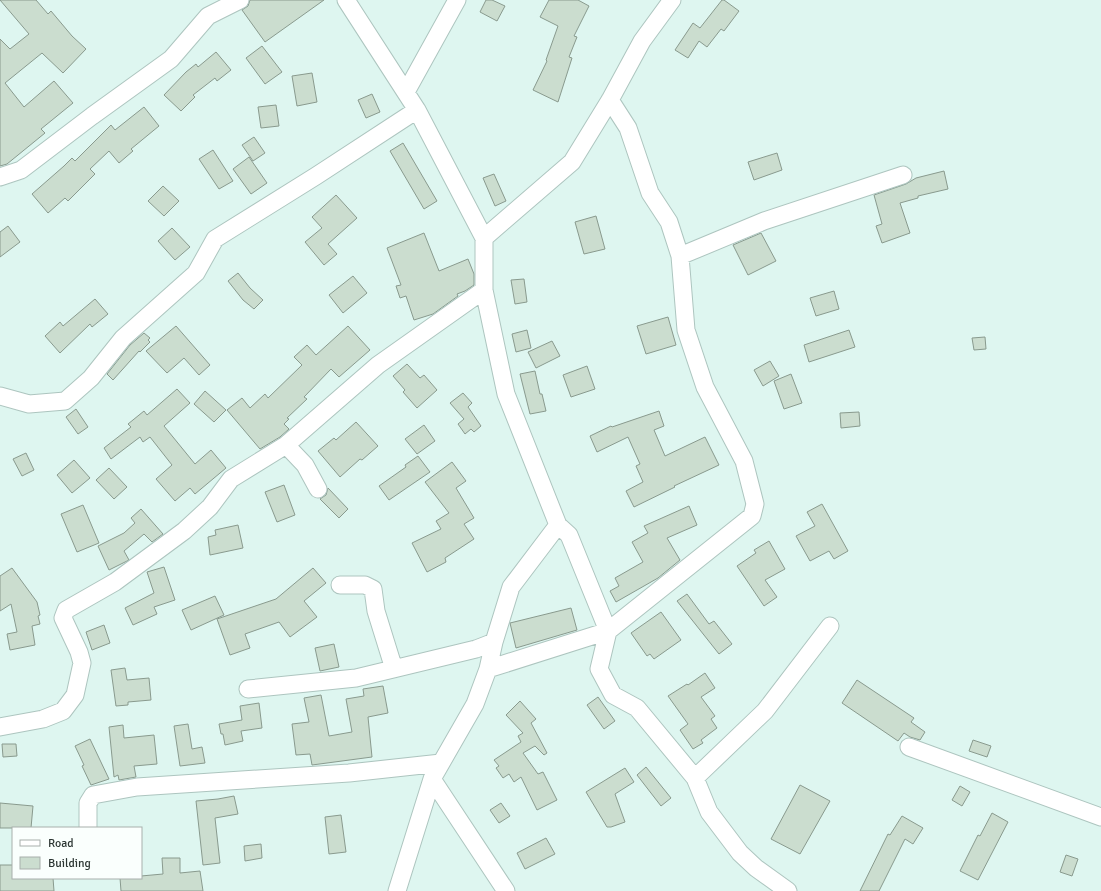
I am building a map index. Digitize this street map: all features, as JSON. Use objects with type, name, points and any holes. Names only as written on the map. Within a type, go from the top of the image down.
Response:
[{"type":"street","points":[[0,177],[21,170],[171,59],[208,16],[240,0]]},
{"type":"street","points":[[346,0],[417,110],[484,238],[484,290],[506,394],[558,525],[569,535],[608,630],[599,670],[613,695],[637,708],[695,778],[710,812],[740,853],[756,868],[788,891]]},
{"type":"street","points":[[406,92],[457,0]]},
{"type":"street","points":[[484,238],[572,162],[610,100],[642,42],[672,0]]},
{"type":"street","points":[[488,669],[608,630],[752,516],[755,504],[744,461],[706,387],[686,330],[680,256],[669,222],[650,193],[628,128],[610,100]]},
{"type":"street","points":[[0,396],[29,404],[65,401],[91,378],[123,338],[196,273],[215,239],[316,176],[417,110]]},
{"type":"street","points":[[680,256],[764,221],[903,174]]},
{"type":"street","points":[[0,727],[43,719],[63,711],[75,695],[82,663],[79,652],[64,618],[66,610],[115,582],[184,531],[210,507],[231,479],[286,445],[378,365],[484,290]]},
{"type":"street","points":[[286,445],[305,465],[318,489]]},
{"type":"street","points":[[397,891],[432,779],[475,704],[488,669],[494,642],[511,587],[558,525]]},
{"type":"street","points":[[340,585],[365,585],[373,589],[376,611],[394,669]]},
{"type":"street","points":[[695,778],[765,711],[830,626]]},
{"type":"street","points":[[248,689],[356,678],[476,649],[494,642]]},
{"type":"street","points":[[909,747],[1101,818]]},
{"type":"street","points":[[88,827],[88,803],[93,795],[137,787],[350,773],[441,763]]},
{"type":"street","points":[[432,779],[506,891]]},
{"type":"building","points":[[0,0],[36,0],[48,14],[51,11],[72,36],[86,49],[63,73],[42,53],[5,83],[24,107],[54,81],[73,103],[41,129],[45,133],[7,164],[0,166],[0,39],[10,49],[29,34]]},
{"type":"building","points":[[250,0],[324,0],[265,42],[242,10],[248,6]]},
{"type":"building","points":[[486,0],[492,0],[505,6],[497,21],[480,12]]},
{"type":"building","points":[[549,0],[578,0],[589,6],[574,36],[577,37],[569,57],[572,58],[558,102],[533,90],[547,61],[546,60],[558,26],[540,17]]},
{"type":"building","points":[[722,0],[739,11],[724,31],[721,29],[707,47],[699,41],[688,58],[675,50],[693,23],[700,28]]},
{"type":"building","points":[[262,46],[282,72],[265,84],[246,58]]},
{"type":"building","points":[[216,52],[231,70],[217,81],[215,78],[193,95],[195,97],[181,111],[164,95],[186,72],[196,64],[198,67]]},
{"type":"building","points":[[312,73],[317,102],[297,106],[292,76]]},
{"type":"building","points":[[372,94],[380,112],[366,118],[358,100]]},
{"type":"building","points":[[276,105],[279,126],[261,128],[258,107]]},
{"type":"building","points":[[144,107],[159,126],[131,149],[133,151],[119,163],[109,151],[90,169],[95,174],[68,201],[65,198],[48,213],[32,194],[72,158],[75,161],[111,125],[115,130]]},
{"type":"building","points":[[254,137],[265,153],[253,161],[242,145]]},
{"type":"building","points":[[403,143],[437,201],[424,209],[390,151]]},
{"type":"building","points":[[213,150],[233,181],[219,189],[199,159]]},
{"type":"building","points":[[777,153],[782,170],[754,180],[748,162]]},
{"type":"building","points":[[249,157],[267,183],[251,194],[233,169]]},
{"type":"building","points":[[944,171],[948,189],[918,196],[918,198],[900,203],[910,233],[882,243],[876,226],[882,224],[874,195],[906,184],[916,178]]},
{"type":"building","points":[[494,174],[506,201],[495,206],[483,178]]},
{"type":"building","points":[[163,186],[179,201],[164,216],[148,201]]},
{"type":"building","points":[[336,195],[357,218],[328,244],[337,254],[324,265],[305,242],[322,228],[312,217]]},
{"type":"building","points":[[596,216],[605,249],[584,254],[575,222]]},
{"type":"building","points":[[8,226],[20,242],[0,257],[0,232]]},
{"type":"building","points":[[172,228],[190,247],[175,260],[158,241]]},
{"type":"building","points":[[424,233],[439,271],[468,259],[474,274],[474,285],[457,294],[458,296],[433,314],[414,320],[406,296],[400,298],[396,286],[401,285],[387,248]]},
{"type":"building","points":[[761,233],[776,261],[748,275],[733,245]]},
{"type":"building","points":[[238,273],[250,288],[263,300],[254,309],[243,300],[228,281]]},
{"type":"building","points":[[353,276],[367,293],[343,313],[329,295]]},
{"type":"building","points":[[524,279],[527,302],[515,304],[511,280]]},
{"type":"building","points":[[834,291],[839,309],[816,316],[810,298]]},
{"type":"building","points":[[95,299],[108,314],[92,327],[90,324],[60,353],[45,336],[60,322],[63,326]]},
{"type":"building","points":[[668,317],[676,345],[646,354],[637,326]]},
{"type":"building","points":[[176,326],[210,365],[199,375],[184,358],[167,373],[146,351]]},
{"type":"building","points":[[348,326],[370,350],[339,377],[331,369],[304,397],[307,399],[287,418],[289,419],[284,424],[289,429],[280,437],[260,449],[227,410],[242,398],[250,408],[265,394],[268,398],[302,365],[294,357],[307,345],[316,355]]},
{"type":"building","points":[[527,330],[531,348],[516,352],[512,334]]},
{"type":"building","points":[[849,330],[855,347],[809,362],[804,345]]},
{"type":"building","points":[[144,333],[150,338],[148,340],[150,342],[140,352],[139,351],[113,380],[107,374],[130,345]]},
{"type":"building","points":[[985,337],[986,349],[974,350],[972,338]]},
{"type":"building","points":[[552,341],[560,356],[536,368],[528,352]]},
{"type":"building","points":[[770,361],[779,376],[763,386],[754,370]]},
{"type":"building","points":[[407,364],[420,378],[424,375],[437,390],[417,408],[403,392],[405,390],[393,376]]},
{"type":"building","points":[[587,366],[595,389],[571,397],[563,375]]},
{"type":"building","points":[[535,371],[540,394],[542,394],[546,411],[530,414],[520,374]]},
{"type":"building","points":[[791,374],[802,403],[784,409],[774,381]]},
{"type":"building","points":[[177,389],[190,403],[164,426],[195,464],[211,450],[226,468],[195,494],[190,488],[175,501],[156,479],[172,465],[150,437],[143,442],[140,437],[111,459],[104,448],[131,427],[128,424],[144,411],[147,415]]},
{"type":"building","points":[[205,391],[226,410],[214,422],[194,404]]},
{"type":"building","points":[[463,393],[472,403],[468,407],[481,426],[474,432],[471,429],[465,434],[458,424],[464,419],[450,403]]},
{"type":"building","points":[[76,409],[88,427],[78,434],[66,417]]},
{"type":"building","points":[[659,411],[664,426],[654,430],[665,456],[705,437],[719,465],[634,507],[626,491],[643,482],[636,466],[640,464],[628,437],[597,452],[590,436],[611,426],[612,427]]},
{"type":"building","points":[[859,412],[860,426],[841,428],[840,413]]},
{"type":"building","points":[[356,422],[378,446],[362,460],[360,459],[340,477],[318,451],[334,438],[336,440]]},
{"type":"building","points":[[424,425],[435,441],[417,454],[405,439]]},
{"type":"building","points":[[26,453],[34,470],[22,476],[13,459]]},
{"type":"building","points":[[418,456],[430,472],[389,500],[379,486],[406,467],[405,465]]},
{"type":"building","points":[[74,460],[90,478],[72,493],[57,475]]},
{"type":"building","points":[[452,462],[466,481],[456,488],[474,518],[464,524],[474,539],[445,558],[446,562],[427,572],[412,543],[441,529],[436,521],[449,513],[425,482]]},
{"type":"building","points":[[109,468],[127,487],[114,499],[96,480]]},
{"type":"building","points":[[284,485],[295,515],[277,522],[265,492]]},
{"type":"building","points":[[328,488],[348,509],[339,518],[320,499],[326,495]]},
{"type":"building","points":[[822,504],[848,551],[834,559],[829,551],[810,561],[796,536],[815,526],[807,512]]},
{"type":"building","points":[[83,505],[99,543],[77,552],[61,514]]},
{"type":"building","points":[[689,506],[697,525],[667,538],[680,560],[658,578],[616,602],[610,591],[619,586],[615,578],[643,562],[632,542],[648,533],[644,526]]},
{"type":"building","points":[[141,509],[163,534],[152,542],[144,534],[124,551],[129,560],[109,570],[98,546],[124,533],[135,523],[131,518]]},
{"type":"building","points":[[238,525],[243,548],[210,555],[208,537],[216,535],[215,530]]},
{"type":"building","points":[[769,541],[785,569],[765,580],[777,597],[764,606],[737,566],[756,553],[754,550]]},
{"type":"building","points":[[164,567],[175,600],[154,607],[157,614],[133,625],[125,608],[154,593],[147,572]]},
{"type":"building","points":[[12,568],[37,602],[40,615],[38,616],[40,624],[32,626],[35,645],[10,650],[7,634],[17,632],[11,604],[0,611],[0,576]]},
{"type":"building","points":[[313,568],[326,583],[304,601],[317,617],[290,637],[279,622],[245,634],[250,648],[230,655],[217,619],[276,599]]},
{"type":"building","points":[[687,594],[709,624],[714,621],[732,644],[719,654],[677,601]]},
{"type":"building","points":[[215,596],[224,615],[191,630],[182,610]]},
{"type":"building","points":[[571,608],[577,630],[516,648],[510,623]]},
{"type":"building","points":[[661,612],[681,640],[654,659],[650,654],[647,656],[631,633]]},
{"type":"building","points":[[104,625],[110,643],[92,650],[86,632]]},
{"type":"building","points":[[334,644],[339,667],[320,671],[315,648]]},
{"type":"building","points":[[125,668],[127,680],[149,678],[151,700],[128,702],[128,705],[116,706],[111,670]]},
{"type":"building","points":[[705,673],[715,688],[701,697],[715,716],[711,719],[717,728],[701,740],[703,743],[693,749],[680,730],[688,724],[668,696],[687,684],[688,685]]},
{"type":"building","points":[[857,680],[914,718],[911,722],[925,732],[920,740],[910,737],[904,733],[898,741],[842,703]]},
{"type":"building","points":[[383,686],[388,713],[368,717],[372,757],[312,765],[310,754],[296,755],[292,724],[309,722],[304,698],[321,695],[329,736],[352,732],[346,699],[364,696],[363,689]]},
{"type":"building","points":[[598,697],[615,721],[604,729],[587,705]]},
{"type":"building","points":[[520,701],[536,719],[531,723],[547,753],[544,755],[535,746],[523,753],[538,774],[543,772],[557,800],[537,810],[521,777],[514,782],[509,774],[503,778],[496,768],[499,766],[494,760],[521,742],[518,736],[523,733],[506,715]]},
{"type":"building","points":[[259,703],[262,728],[241,731],[243,741],[225,745],[219,724],[242,720],[240,706]]},
{"type":"building","points":[[188,724],[192,749],[202,747],[205,763],[180,766],[174,726]]},
{"type":"building","points":[[123,725],[124,738],[154,735],[157,764],[134,766],[136,777],[119,780],[118,775],[114,777],[109,727]]},
{"type":"building","points":[[90,739],[109,779],[91,785],[75,746]]},
{"type":"building","points":[[973,740],[991,746],[987,757],[969,751]]},
{"type":"building","points":[[2,744],[16,744],[17,756],[3,757]]},
{"type":"building","points":[[646,767],[671,798],[661,806],[637,775]]},
{"type":"building","points":[[625,768],[634,782],[615,794],[625,822],[607,827],[586,792]]},
{"type":"building","points":[[800,785],[830,801],[800,854],[771,839]]},
{"type":"building","points":[[960,786],[970,792],[962,806],[952,800]]},
{"type":"building","points":[[234,796],[238,814],[215,818],[220,863],[203,865],[196,801]]},
{"type":"building","points":[[0,803],[33,806],[31,827],[0,828]]},
{"type":"building","points":[[501,803],[510,816],[499,823],[490,810]]},
{"type":"building","points":[[992,813],[1008,822],[978,880],[960,871],[978,835],[980,836]]},
{"type":"building","points":[[341,815],[346,852],[329,854],[325,817]]},
{"type":"building","points":[[902,816],[923,828],[913,844],[905,839],[879,891],[860,891],[888,834],[890,835]]},
{"type":"building","points":[[546,838],[555,854],[525,869],[517,853]]},
{"type":"building","points":[[261,844],[262,858],[245,861],[244,846]]},
{"type":"building","points":[[1066,855],[1078,859],[1072,876],[1060,872]]},
{"type":"building","points":[[162,858],[180,858],[180,873],[200,871],[203,891],[121,891],[120,879],[142,879],[142,876],[163,874]]},
{"type":"building","points":[[0,865],[12,865],[12,879],[53,879],[54,891],[0,891]]}]
